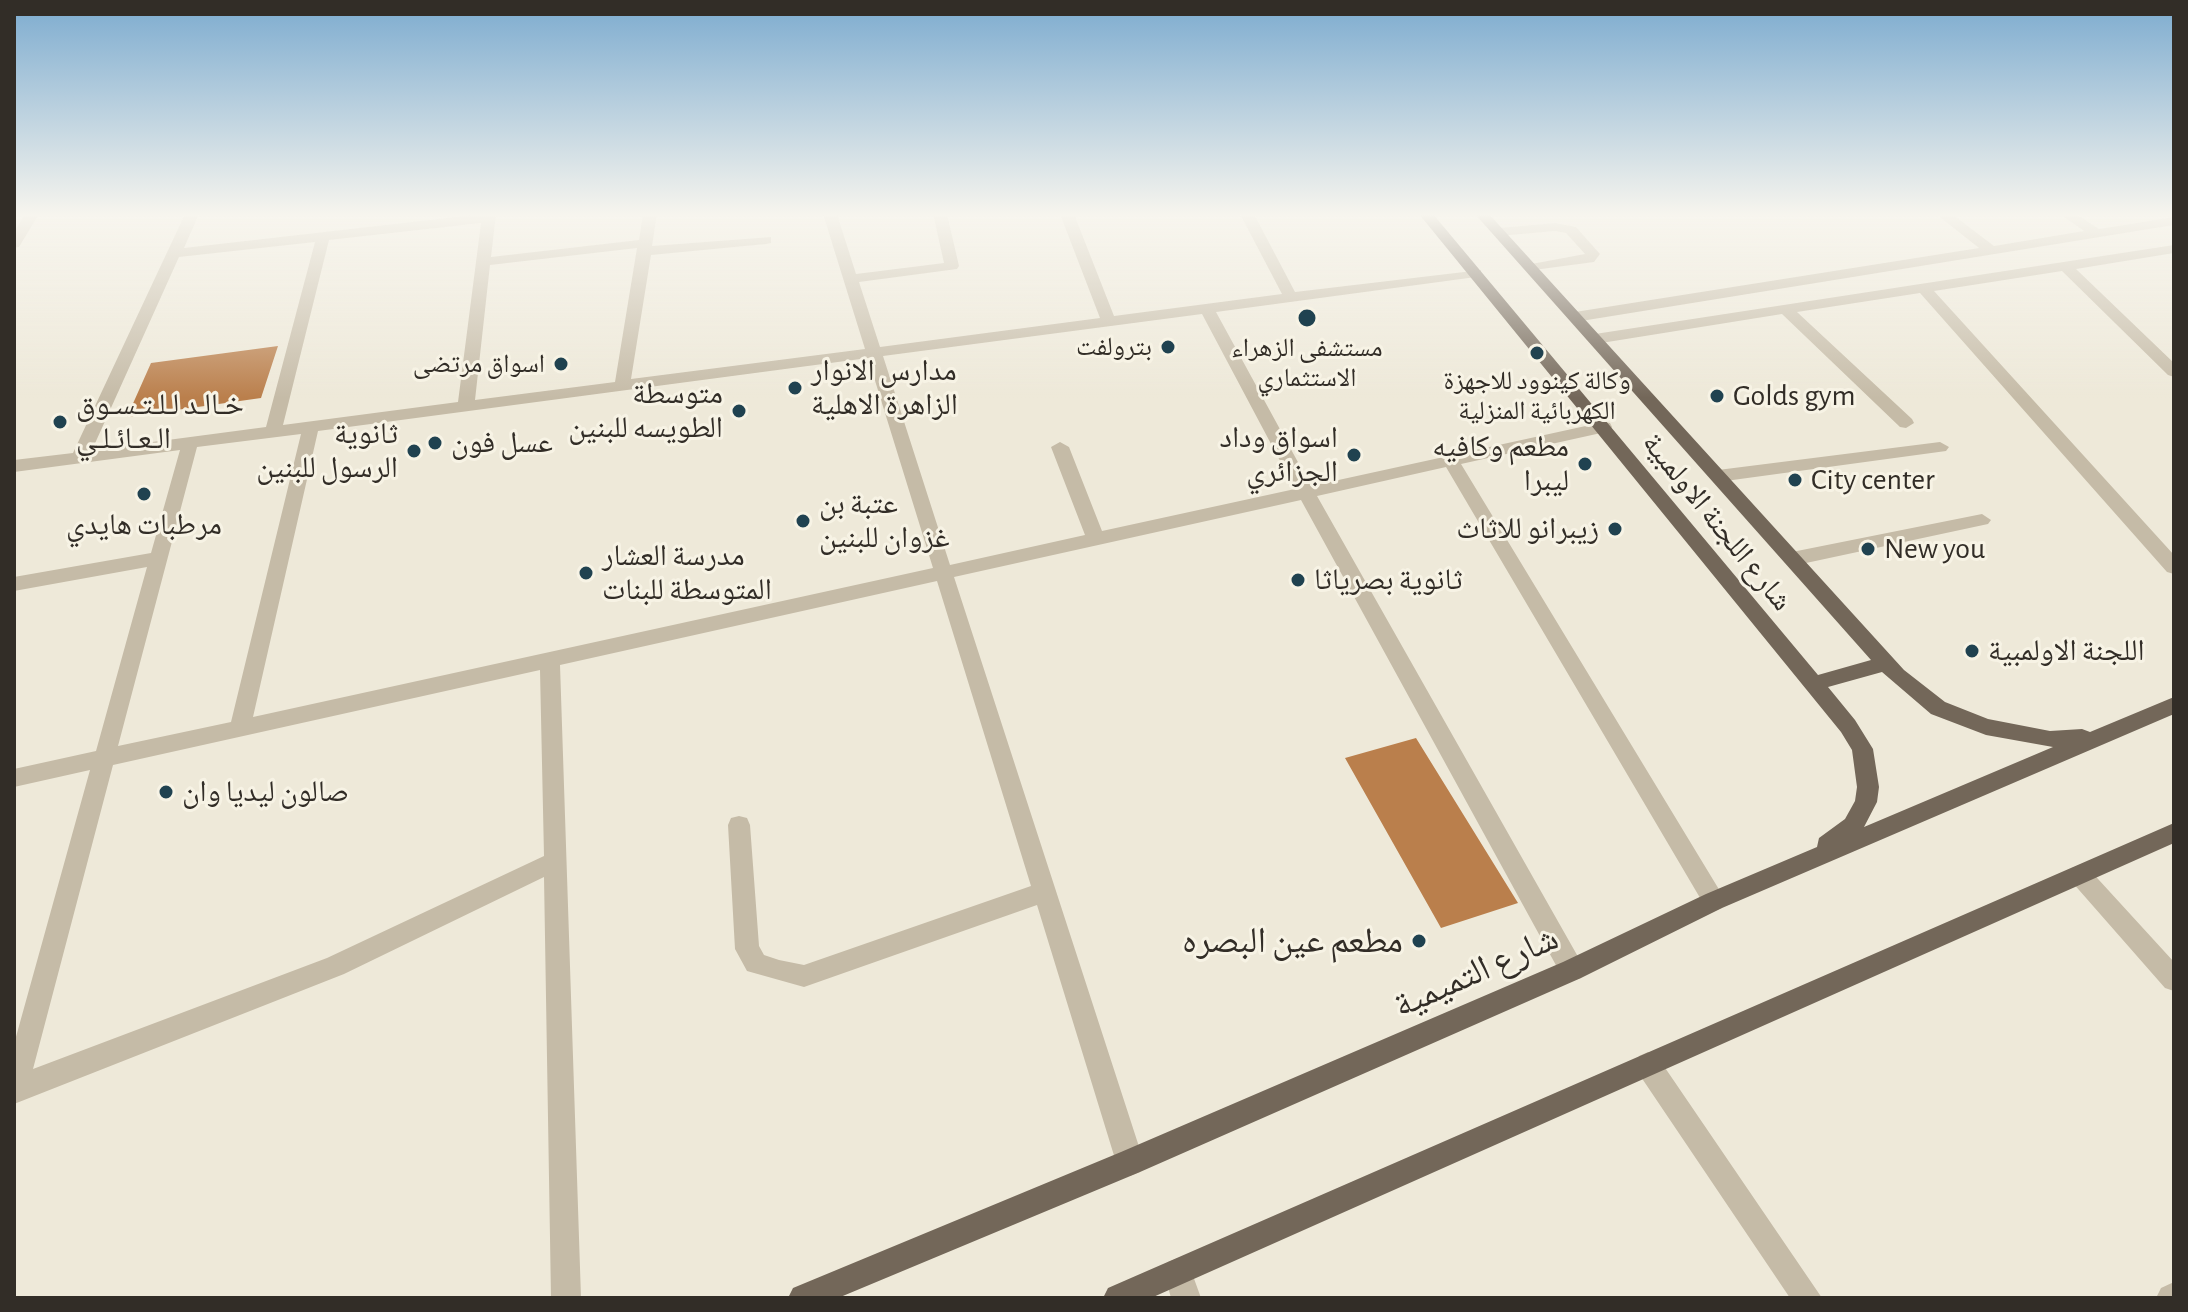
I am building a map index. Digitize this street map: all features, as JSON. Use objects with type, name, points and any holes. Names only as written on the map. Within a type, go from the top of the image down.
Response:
[{"type":"main road","name":"شارع اللجنة الاولمبية","points":[[1478,275],[1848,726],[1862,749],[1868,787],[1866,802],[1853,826],[1793,870]]},
{"type":"main road","name":"شارع اللجنة الاولمبية","points":[[1537,275],[1886,663],[1938,708],[2014,734],[2050,739],[2098,736]]},
{"type":"main road","points":[[1813,684],[1886,663]]},
{"type":"main road","name":"شارع التميمية","points":[[803,1298],[1130,1162],[1572,970],[1714,901],[1793,870],[2174,705]]},
{"type":"main road","points":[[1118,1298],[1182,1285],[1648,1065],[2174,833]]},
{"type":"street","points":[[80,457],[164,275]]},
{"type":"street","points":[[273,432],[313,275]]},
{"type":"street","points":[[466,407],[481,275]]},
{"type":"street","points":[[622,386],[640,275]]},
{"type":"street","points":[[849,275],[1130,1162]]},
{"type":"street","points":[[850,279],[880,275]]},
{"type":"street","points":[[1091,275],[1109,322]]},
{"type":"street","points":[[1279,275],[1291,298]]},
{"type":"street","points":[[14,466],[1460,275]]},
{"type":"street","points":[[1575,317],[1839,275]]},
{"type":"street","points":[[1595,339],[2006,275]]},
{"type":"street","points":[[2074,275],[2174,372]]},
{"type":"street","points":[[1924,288],[2174,567]]},
{"type":"street","points":[[1207,309],[1572,970]]},
{"type":"street","points":[[1786,310],[1906,423]]},
{"type":"street","points":[[240,728],[311,427]]},
{"type":"street","points":[[14,778],[1604,427]]},
{"type":"street","points":[[14,1089],[190,443]]},
{"type":"street","points":[[1060,447],[1096,539]]},
{"type":"street","points":[[1718,476],[1940,447]]},
{"type":"street","points":[[1451,461],[1714,901]]},
{"type":"street","points":[[1792,559],[1982,520]]},
{"type":"street","points":[[14,584],[159,558]]},
{"type":"street","points":[[550,659],[566,1298]]},
{"type":"street","points":[[739,825],[747,949],[756,963],[779,971],[804,976],[1044,892]]},
{"type":"street","points":[[14,1089],[335,966],[555,861]]},
{"type":"street","points":[[2080,875],[2174,980]]},
{"type":"street","points":[[1648,1065],[1807,1298]]},
{"type":"building","points":[[278,346],[261,398],[127,417],[151,363]]},
{"type":"building","points":[[1416,738],[1518,903],[1441,928],[1345,758]]},
{"type":"place","name":"مستشفى الزهراء الاستثماري","points":[[1307,318]]},
{"type":"place","name":"بترولفت","points":[[1168,347]]},
{"type":"place","name":"وكالة كينوود للاجهزة الكهربائية المنزلية","points":[[1537,353]]},
{"type":"place","name":"اسواق مرتضى","points":[[561,364]]},
{"type":"place","name":"مدارس الانوار الزاهرة الاهلية","points":[[795,388]]},
{"type":"place","name":"Golds gym","points":[[1717,396]]},
{"type":"place","name":"متوسطة الطويسه للبنين","points":[[739,411]]},
{"type":"place","name":"خـالـد لـلـتـسـوق الـعـائـلـي","points":[[60,422]]},
{"type":"place","name":"عسل فون","points":[[435,443]]},
{"type":"place","name":"ثانوية الرسول للبنين","points":[[414,451]]},
{"type":"place","name":"اسواق وداد الجزائري","points":[[1354,455]]},
{"type":"place","name":"مطعم وكافيه ليبرا","points":[[1585,464]]},
{"type":"place","name":"City center","points":[[1795,480]]},
{"type":"place","name":"مرطبات هايدي","points":[[144,494]]},
{"type":"place","name":"عتبة بن غزوان للبنين","points":[[803,521]]},
{"type":"place","name":"زيبرانو للاثاث","points":[[1615,529]]},
{"type":"place","name":"New you","points":[[1868,549]]},
{"type":"place","name":"مدرسة العشار المتوسطة للبنات","points":[[586,573]]},
{"type":"place","name":"ثانوية بصرياثا","points":[[1298,580]]},
{"type":"place","name":"اللجنة الاولمبية","points":[[1972,651]]},
{"type":"place","name":"صالون ليديا وان","points":[[166,792]]},
{"type":"place","name":"مطعم عين البصره","points":[[1419,941]]}]
